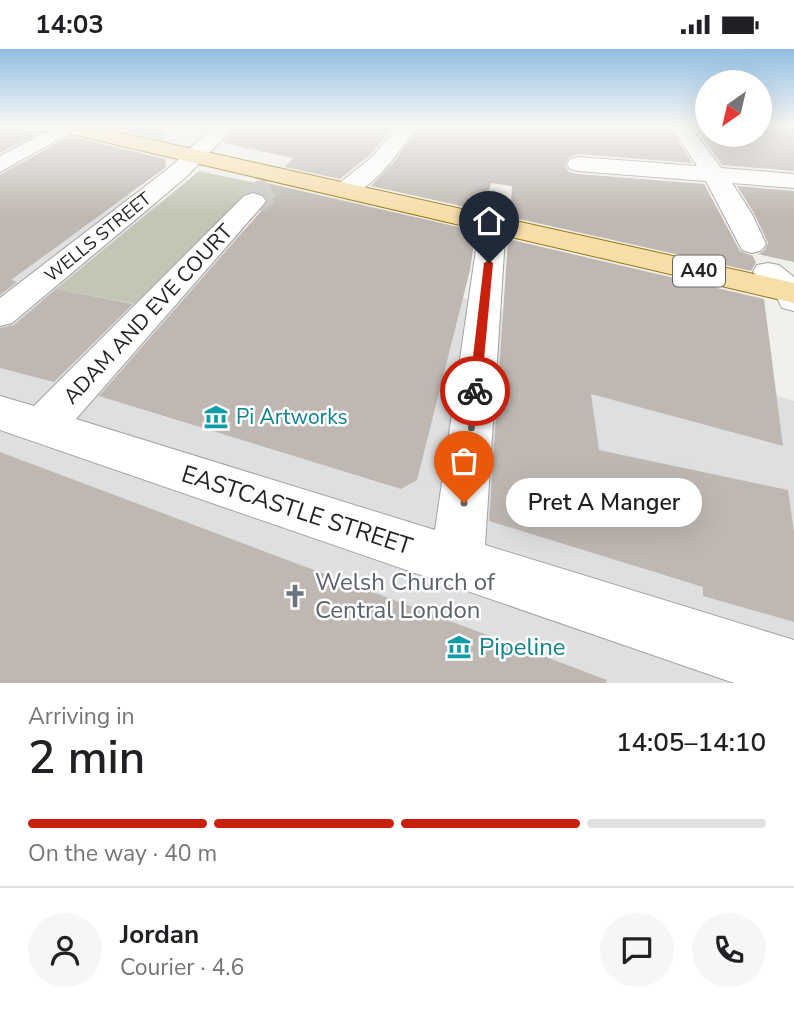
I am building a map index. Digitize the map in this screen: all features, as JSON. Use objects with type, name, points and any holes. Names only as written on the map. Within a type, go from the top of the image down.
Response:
[{"type":"main road","name":"A40","points":[[203,156],[268,188],[351,187],[493,222],[788,287]]},
{"type":"main road","name":"A40","points":[[210,156],[788,287]]},
{"type":"street","points":[[0,165],[17,156]]},
{"type":"street","name":"WELLS STREET","points":[[0,315],[195,156]]},
{"type":"street","points":[[351,187],[385,156]]},
{"type":"street","points":[[700,156],[748,231],[752,244]]},
{"type":"street","points":[[578,164],[794,181]]},
{"type":"street","name":"ADAM AND EVE COURT","points":[[22,419],[268,188]]},
{"type":"street","points":[[457,562],[493,222]]},
{"type":"street","name":"EASTCASTLE STREET","points":[[22,419],[794,672]]},
{"type":"shaded area","points":[[0,159],[28,163],[794,401],[794,683],[0,683]]},
{"type":"shaded area","points":[[199,171],[265,185],[142,305],[56,289]]},
{"type":"building","points":[[34,156],[151,156],[165,159],[166,167],[11,280],[17,282],[0,295],[0,175]]},
{"type":"building","points":[[282,156],[369,156],[340,179],[285,167],[293,158]]},
{"type":"building","points":[[399,156],[574,156],[568,158],[565,165],[569,172],[704,184],[740,251],[753,256],[756,263],[751,271],[510,217],[512,186],[491,183],[484,211],[371,186]]},
{"type":"building","points":[[598,156],[687,156],[692,163]]},
{"type":"building","points":[[715,156],[794,156],[794,171],[722,165]]},
{"type":"building","points":[[267,183],[476,231],[470,270],[417,480],[401,489],[99,396],[268,203],[264,194],[258,192]]},
{"type":"building","points":[[737,186],[794,191],[794,262],[758,254],[764,251],[768,243]]},
{"type":"building","points":[[508,239],[764,299],[783,446],[591,394],[599,450],[788,490],[794,532],[794,622],[703,596],[703,587],[489,521]]},
{"type":"building","points":[[56,289],[133,304],[54,382],[0,368],[0,328],[14,325]]},
{"type":"building","points":[[0,452],[607,680],[606,683],[0,683]]},
{"type":"tunnel","points":[[263,192],[270,187]]},
{"type":"tunnel","points":[[253,201],[266,191]]},
{"type":"way so far","points":[[464,503],[475,391]]},
{"type":"place","name":"Pi Artworks","points":[[216,417]]},
{"type":"place","name":"Pret A Manger","points":[[464,503]]},
{"type":"place","name":"Welsh Church of Central London","points":[[295,596]]},
{"type":"place","name":"Pipeline","points":[[459,647]]},
{"type":"route","points":[[475,391],[489,263]]}]
